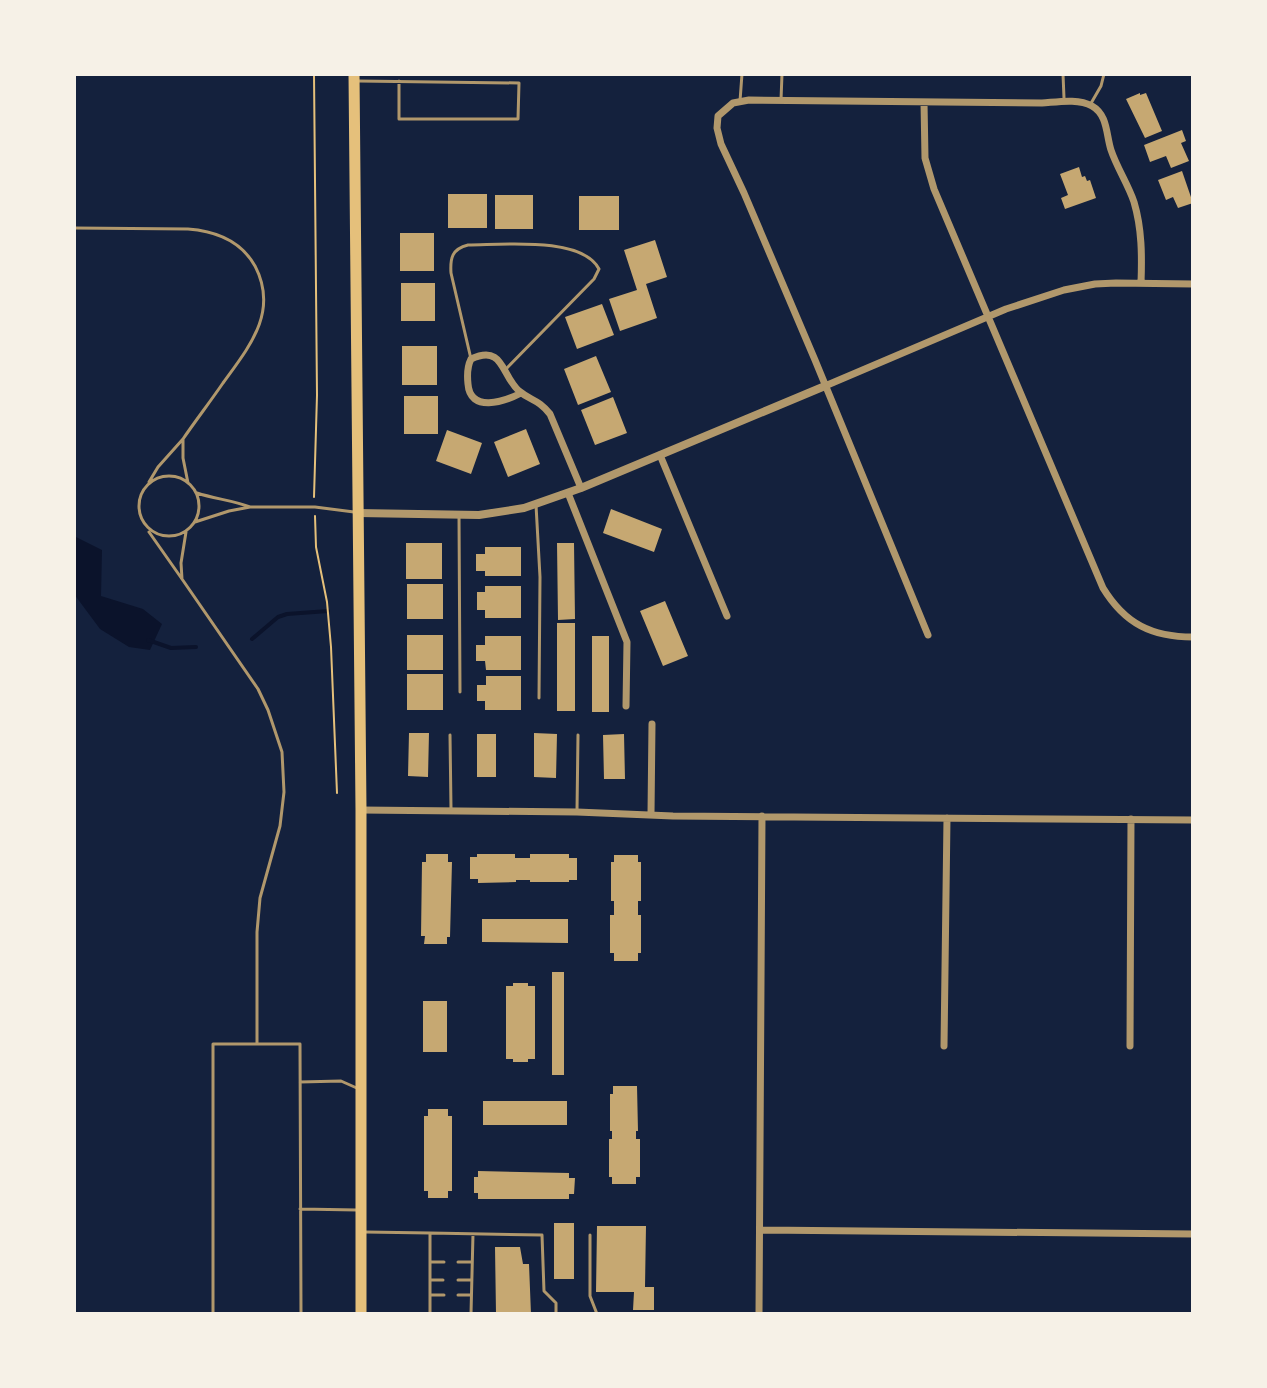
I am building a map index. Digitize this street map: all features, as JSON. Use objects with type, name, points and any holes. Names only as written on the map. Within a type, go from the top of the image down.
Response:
[{"type":"main road","points":[[354,78],[361,810],[361,1314]]},
{"type":"street","points":[[928,635],[721,144],[718,116],[740,101],[1081,102],[1090,105],[1105,123],[1111,150],[1133,201],[1140,234],[1141,283]]},
{"type":"street","points":[[924,102],[924,145],[928,172],[1103,588],[1120,612],[1147,630],[1168,636],[1193,637]]},
{"type":"street","points":[[358,513],[459,515],[500,513],[536,505],[1035,299],[1080,286],[1193,284]]},
{"type":"street","points":[[521,393],[496,403],[473,398],[468,388],[467,370],[471,359],[483,354],[495,357],[521,393],[537,400],[550,414],[581,488]]},
{"type":"street","points":[[660,455],[727,616]]},
{"type":"street","points":[[568,493],[627,642],[626,706]]},
{"type":"street","points":[[651,814],[652,724]]},
{"type":"street","points":[[361,810],[1193,820]]},
{"type":"street","points":[[759,1314],[762,816]]},
{"type":"street","points":[[944,1046],[947,818]]},
{"type":"street","points":[[1130,1046],[1131,819]]},
{"type":"street","points":[[760,1230],[1193,1234]]},
{"type":"lane","points":[[740,101],[742,74]]},
{"type":"lane","points":[[781,100],[782,74]]},
{"type":"lane","points":[[1063,74],[1064,102]]},
{"type":"lane","points":[[1090,105],[1104,74]]},
{"type":"lane","points":[[354,78],[519,83],[518,119],[399,119],[399,81]]},
{"type":"lane","points":[[74,228],[207,230],[225,237],[243,250],[253,262],[264,292],[261,323],[247,349],[183,439],[158,467],[138,503],[143,522],[258,689],[282,752],[284,792],[280,826],[260,898],[257,932],[257,1044]]},
{"type":"lane","points":[[471,359],[451,273],[450,260],[460,247],[557,246],[573,249],[593,260],[599,269],[594,279],[505,370]]},
{"type":"lane","points":[[183,439],[188,483]]},
{"type":"lane","points":[[143,522],[157,535],[177,536],[195,522],[200,506],[196,493],[188,483],[175,477],[165,476],[147,485]]},
{"type":"lane","points":[[196,493],[250,507]]},
{"type":"lane","points":[[536,505],[540,577],[539,698]]},
{"type":"lane","points":[[195,522],[250,507],[315,507],[358,513]]},
{"type":"lane","points":[[459,515],[460,692]]},
{"type":"lane","points":[[182,579],[186,532]]},
{"type":"lane","points":[[450,735],[451,812]]},
{"type":"lane","points":[[577,812],[578,735]]},
{"type":"lane","points":[[213,1314],[213,1044],[300,1044],[301,1314]]},
{"type":"lane","points":[[300,1082],[341,1081],[361,1090]]},
{"type":"lane","points":[[300,1209],[361,1210]]},
{"type":"lane","points":[[361,1232],[542,1235],[544,1291],[556,1303],[556,1314]]},
{"type":"lane","points":[[430,1233],[430,1314]]},
{"type":"lane","points":[[471,1314],[473,1234]]},
{"type":"lane","points":[[590,1235],[590,1296],[597,1314]]},
{"type":"lane","points":[[430,1262],[444,1262]]},
{"type":"lane","points":[[458,1262],[472,1262]]},
{"type":"lane","points":[[430,1280],[443,1280]]},
{"type":"lane","points":[[458,1280],[472,1280]]},
{"type":"lane","points":[[430,1295],[444,1295]]},
{"type":"lane","points":[[458,1295],[471,1295]]},
{"type":"path","points":[[314,74],[316,547],[327,602],[331,647],[337,793]]},
{"type":"water","points":[[76,537],[102,550],[101,596],[143,609],[162,624],[150,650],[129,647],[100,629],[74,594]]},
{"type":"building","points":[[1146,93],[1162,131],[1145,138],[1126,99]]},
{"type":"building","points":[[1182,130],[1186,141],[1181,143],[1189,161],[1171,168],[1166,156],[1150,162],[1144,145]]},
{"type":"building","points":[[1079,167],[1082,177],[1090,180],[1096,198],[1065,209],[1061,198],[1068,195],[1060,174]]},
{"type":"building","points":[[1182,171],[1193,203],[1178,208],[1173,197],[1166,200],[1158,180]]},
{"type":"building","points":[[448,194],[487,194],[487,228],[448,228]]},
{"type":"building","points":[[495,195],[533,195],[533,229],[495,229]]},
{"type":"building","points":[[579,196],[619,196],[619,230],[579,230]]},
{"type":"building","points":[[400,233],[434,233],[434,271],[400,271]]},
{"type":"building","points":[[655,240],[667,277],[646,284],[657,318],[620,331],[609,299],[637,290],[624,250]]},
{"type":"building","points":[[401,283],[435,283],[435,321],[401,321]]},
{"type":"building","points":[[602,304],[614,335],[577,349],[565,317]]},
{"type":"building","points":[[402,346],[437,346],[437,385],[402,385]]},
{"type":"building","points":[[596,356],[611,392],[578,405],[564,369]]},
{"type":"building","points":[[404,396],[438,396],[438,434],[404,434]]},
{"type":"building","points":[[613,397],[627,433],[595,445],[581,410]]},
{"type":"building","points":[[526,429],[540,464],[508,477],[494,442]]},
{"type":"building","points":[[447,430],[482,443],[471,474],[436,461]]},
{"type":"building","points":[[611,509],[662,529],[654,552],[603,533]]},
{"type":"building","points":[[406,543],[442,543],[442,579],[406,579]]},
{"type":"building","points":[[557,543],[574,543],[575,619],[558,620]]},
{"type":"building","points":[[485,547],[521,547],[521,576],[485,576],[485,571],[476,571],[476,554],[485,554]]},
{"type":"building","points":[[407,584],[443,584],[443,619],[407,619]]},
{"type":"building","points":[[485,586],[521,586],[521,618],[485,618],[485,610],[477,610],[477,592],[485,592]]},
{"type":"building","points":[[665,601],[688,656],[663,666],[640,611]]},
{"type":"building","points":[[557,623],[575,623],[575,711],[557,711]]},
{"type":"building","points":[[407,635],[443,635],[443,670],[407,670]]},
{"type":"building","points":[[485,636],[521,636],[521,670],[486,670],[485,661],[476,661],[476,645],[485,645]]},
{"type":"building","points":[[592,636],[609,636],[609,712],[592,712]]},
{"type":"building","points":[[407,674],[443,674],[443,710],[407,710]]},
{"type":"building","points":[[486,676],[521,676],[521,710],[485,710],[485,701],[477,701],[477,685],[486,685]]},
{"type":"building","points":[[409,733],[429,733],[428,777],[408,776]]},
{"type":"building","points":[[534,733],[557,734],[556,778],[534,777]]},
{"type":"building","points":[[477,734],[496,734],[496,777],[477,777]]},
{"type":"building","points":[[624,734],[625,779],[604,779],[603,735]]},
{"type":"building","points":[[426,854],[448,854],[448,862],[452,862],[450,937],[447,937],[447,944],[424,944],[425,936],[421,936],[422,862],[426,862]]},
{"type":"building","points":[[477,854],[515,854],[515,858],[530,858],[530,854],[569,854],[569,858],[577,858],[577,880],[478,883],[478,879],[470,879],[470,857],[477,857]]},
{"type":"building","points":[[614,855],[638,855],[638,862],[641,862],[638,915],[641,915],[641,953],[638,953],[638,961],[614,961],[614,953],[610,953],[610,915],[614,915],[611,862],[614,862]]},
{"type":"building","points":[[482,919],[568,919],[568,943],[482,942]]},
{"type":"building","points":[[552,972],[564,972],[564,1075],[552,1075]]},
{"type":"building","points":[[513,983],[535,986],[535,1059],[528,1059],[528,1062],[506,1059],[506,986],[513,986]]},
{"type":"building","points":[[423,1001],[447,1001],[447,1052],[423,1052]]},
{"type":"building","points":[[613,1086],[637,1086],[636,1139],[640,1139],[640,1177],[636,1177],[636,1184],[612,1184],[612,1177],[609,1177],[609,1139],[612,1139],[610,1094],[613,1094]]},
{"type":"building","points":[[483,1101],[567,1101],[567,1125],[483,1125]]},
{"type":"building","points":[[428,1109],[448,1109],[448,1116],[452,1116],[452,1191],[448,1191],[448,1198],[428,1198],[428,1191],[424,1191],[424,1116],[428,1116]]},
{"type":"building","points":[[478,1171],[569,1173],[569,1178],[575,1178],[574,1194],[569,1194],[569,1199],[478,1199],[478,1193],[474,1193],[474,1177],[478,1177]]},
{"type":"building","points":[[554,1223],[574,1223],[574,1279],[554,1279]]},
{"type":"building","points":[[597,1226],[646,1226],[645,1287],[654,1287],[654,1310],[633,1310],[634,1292],[596,1292]]},
{"type":"building","points":[[495,1247],[520,1247],[523,1264],[529,1264],[531,1314],[496,1314]]},
{"type":"waterway","points":[[252,639],[278,617],[328,611]]},
{"type":"waterway","points":[[148,640],[171,648],[196,647]]}]
